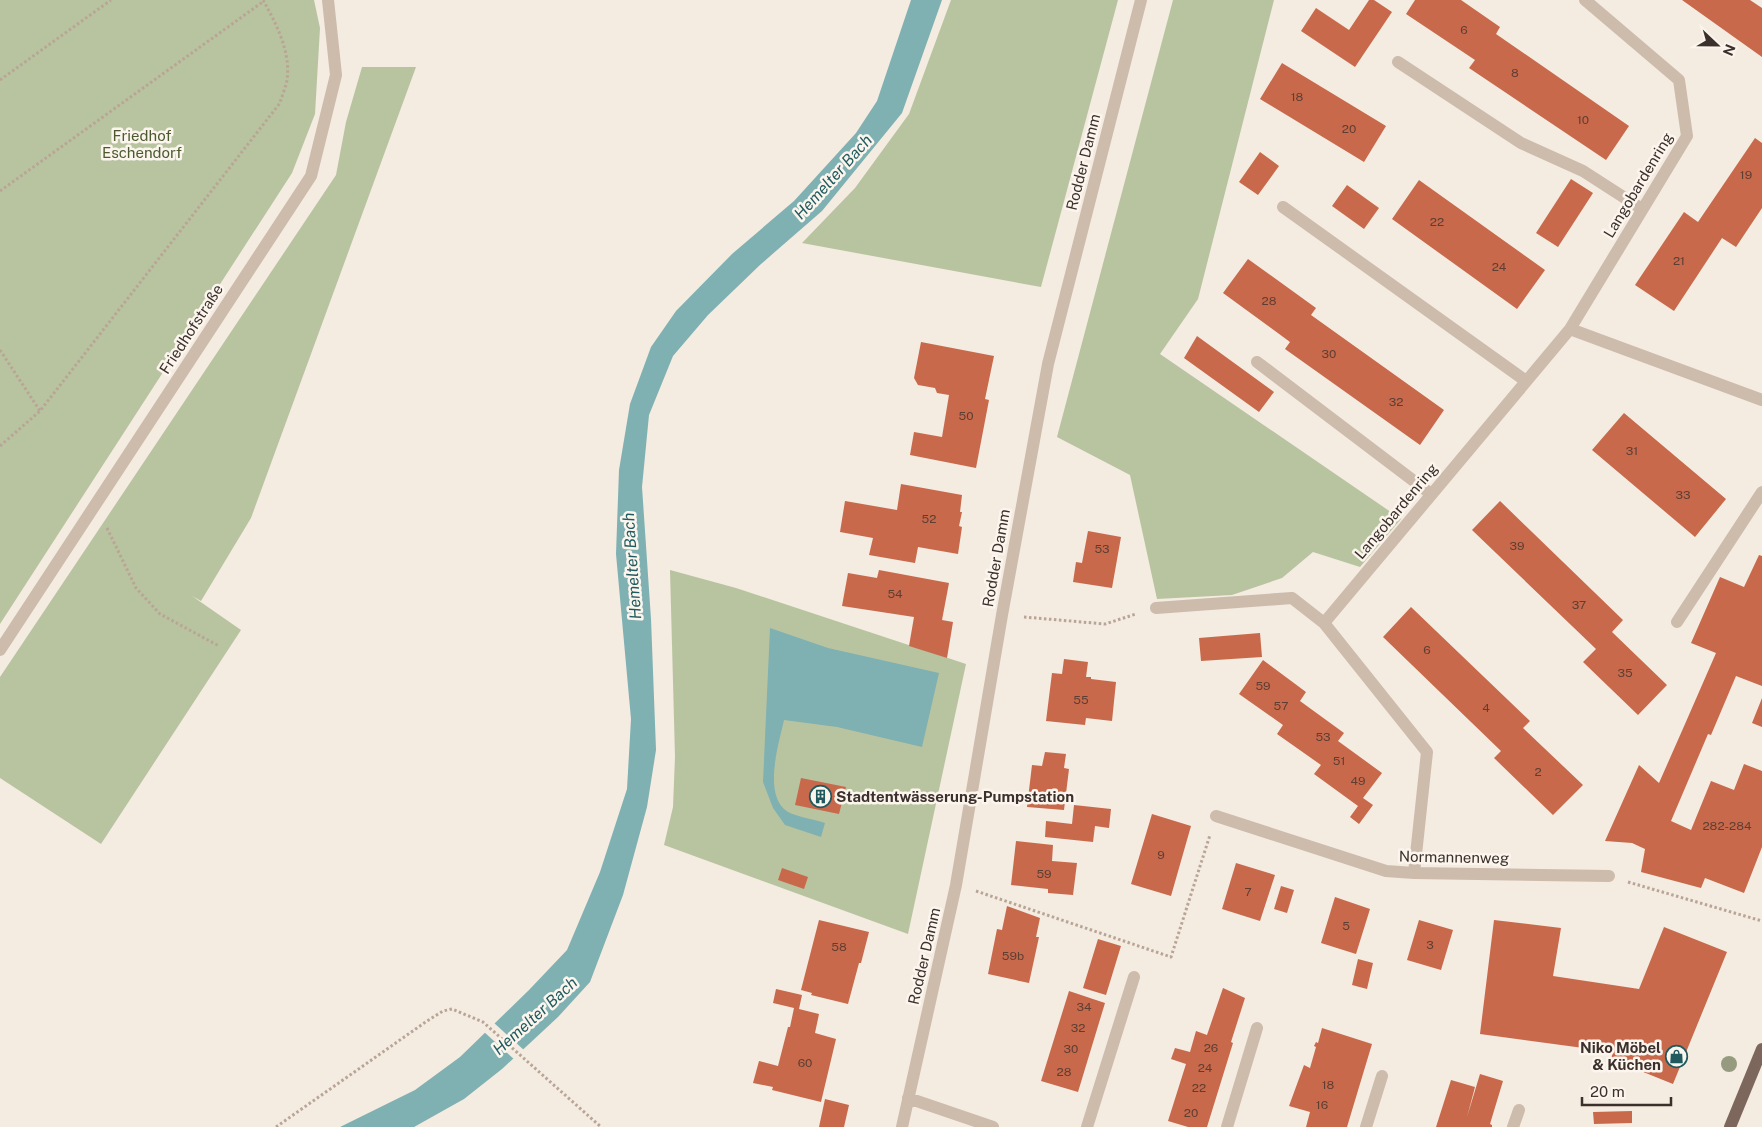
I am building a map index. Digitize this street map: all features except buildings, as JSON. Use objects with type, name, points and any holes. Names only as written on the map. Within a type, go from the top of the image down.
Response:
[{"type":"main road","points":[[1730,1127],[1762,1049]]},
{"type":"street","name":"Friedhofstraße","points":[[0,650],[311,176],[336,75],[328,0]]},
{"type":"street","name":"Rodder Damm","points":[[902,1127],[956,884],[1002,615],[1048,364],[1141,0]]},
{"type":"street","name":"Langobardenring","points":[[1324,623],[1570,329],[1686,136],[1679,80],[1585,0]]},
{"type":"street","points":[[1398,62],[1521,143],[1583,171],[1642,209]]},
{"type":"street","points":[[1283,207],[1526,381]]},
{"type":"street","points":[[1570,329],[1762,400]]},
{"type":"street","points":[[1257,362],[1431,494]]},
{"type":"street","points":[[1678,622],[1762,492]]},
{"type":"street","points":[[1156,608],[1292,598],[1324,623],[1428,752],[1414,873]]},
{"type":"street","name":"Normannenweg","points":[[1216,816],[1386,871],[1609,876]]},
{"type":"street","points":[[1087,1127],[1134,977]]},
{"type":"street","points":[[1227,1127],[1257,1028]]},
{"type":"street","points":[[1366,1127],[1382,1076]]},
{"type":"street","points":[[908,1098],[993,1127]]},
{"type":"street","points":[[1513,1127],[1519,1110]]},
{"type":"path","points":[[0,80],[111,0]]},
{"type":"path","points":[[0,191],[264,0],[279,31],[286,57],[287,79],[280,103],[40,411],[0,446]]},
{"type":"path","points":[[0,350],[40,411]]},
{"type":"path","points":[[96,504],[136,588],[160,614],[219,646]]},
{"type":"path","points":[[1002,615],[1105,624],[1156,608]]},
{"type":"path","points":[[956,884],[1171,957],[1216,816]]},
{"type":"path","points":[[1609,876],[1762,922]]},
{"type":"path","points":[[276,1127],[427,1021],[443,1011],[452,1009],[483,1022],[601,1127]]},
{"type":"green space","name":"Friedhof Eschendorf","points":[[0,0],[314,0],[320,28],[315,114],[292,173],[0,624]]},
{"type":"green space","points":[[951,0],[1118,0],[1041,287],[802,243],[855,188],[909,114]]},
{"type":"green space","points":[[1173,0],[1274,0],[1198,299],[1160,354],[1401,519],[1360,567],[1313,552],[1282,578],[1232,595],[1157,599],[1130,475],[1057,437]]},
{"type":"green space","points":[[362,67],[416,67],[251,518],[201,601],[192,596],[241,630],[101,844],[0,778],[0,677],[336,175],[346,122]]},
{"type":"green space","points":[[670,570],[736,588],[966,664],[908,934],[664,845],[673,807],[675,757]]},
{"type":"water","name":"Hemelter Bach","points":[[911,0],[942,0],[902,113],[822,211],[761,264],[708,315],[673,356],[649,415],[642,487],[651,619],[656,750],[647,807],[623,895],[590,982],[558,1017],[502,1069],[464,1099],[414,1127],[340,1127],[415,1090],[460,1057],[567,950],[600,872],[627,789],[631,719],[616,554],[619,470],[630,404],[651,347],[676,311],[732,254],[794,201],[856,133],[877,101]]},
{"type":"water","points":[[770,628],[828,648],[939,673],[922,747],[837,727],[784,720],[774,769],[776,794],[780,804],[788,812],[825,823],[821,837],[785,825],[773,808],[763,782]]},
{"type":"pier","points":[[493,1022],[525,1051],[515,1060],[483,1031]]},
{"type":"place","name":"Stadtentwässerung-Pumpstation","points":[[820,796]]},
{"type":"place","name":"Niko Möbel & Küchen","points":[[1677,1056]]}]
